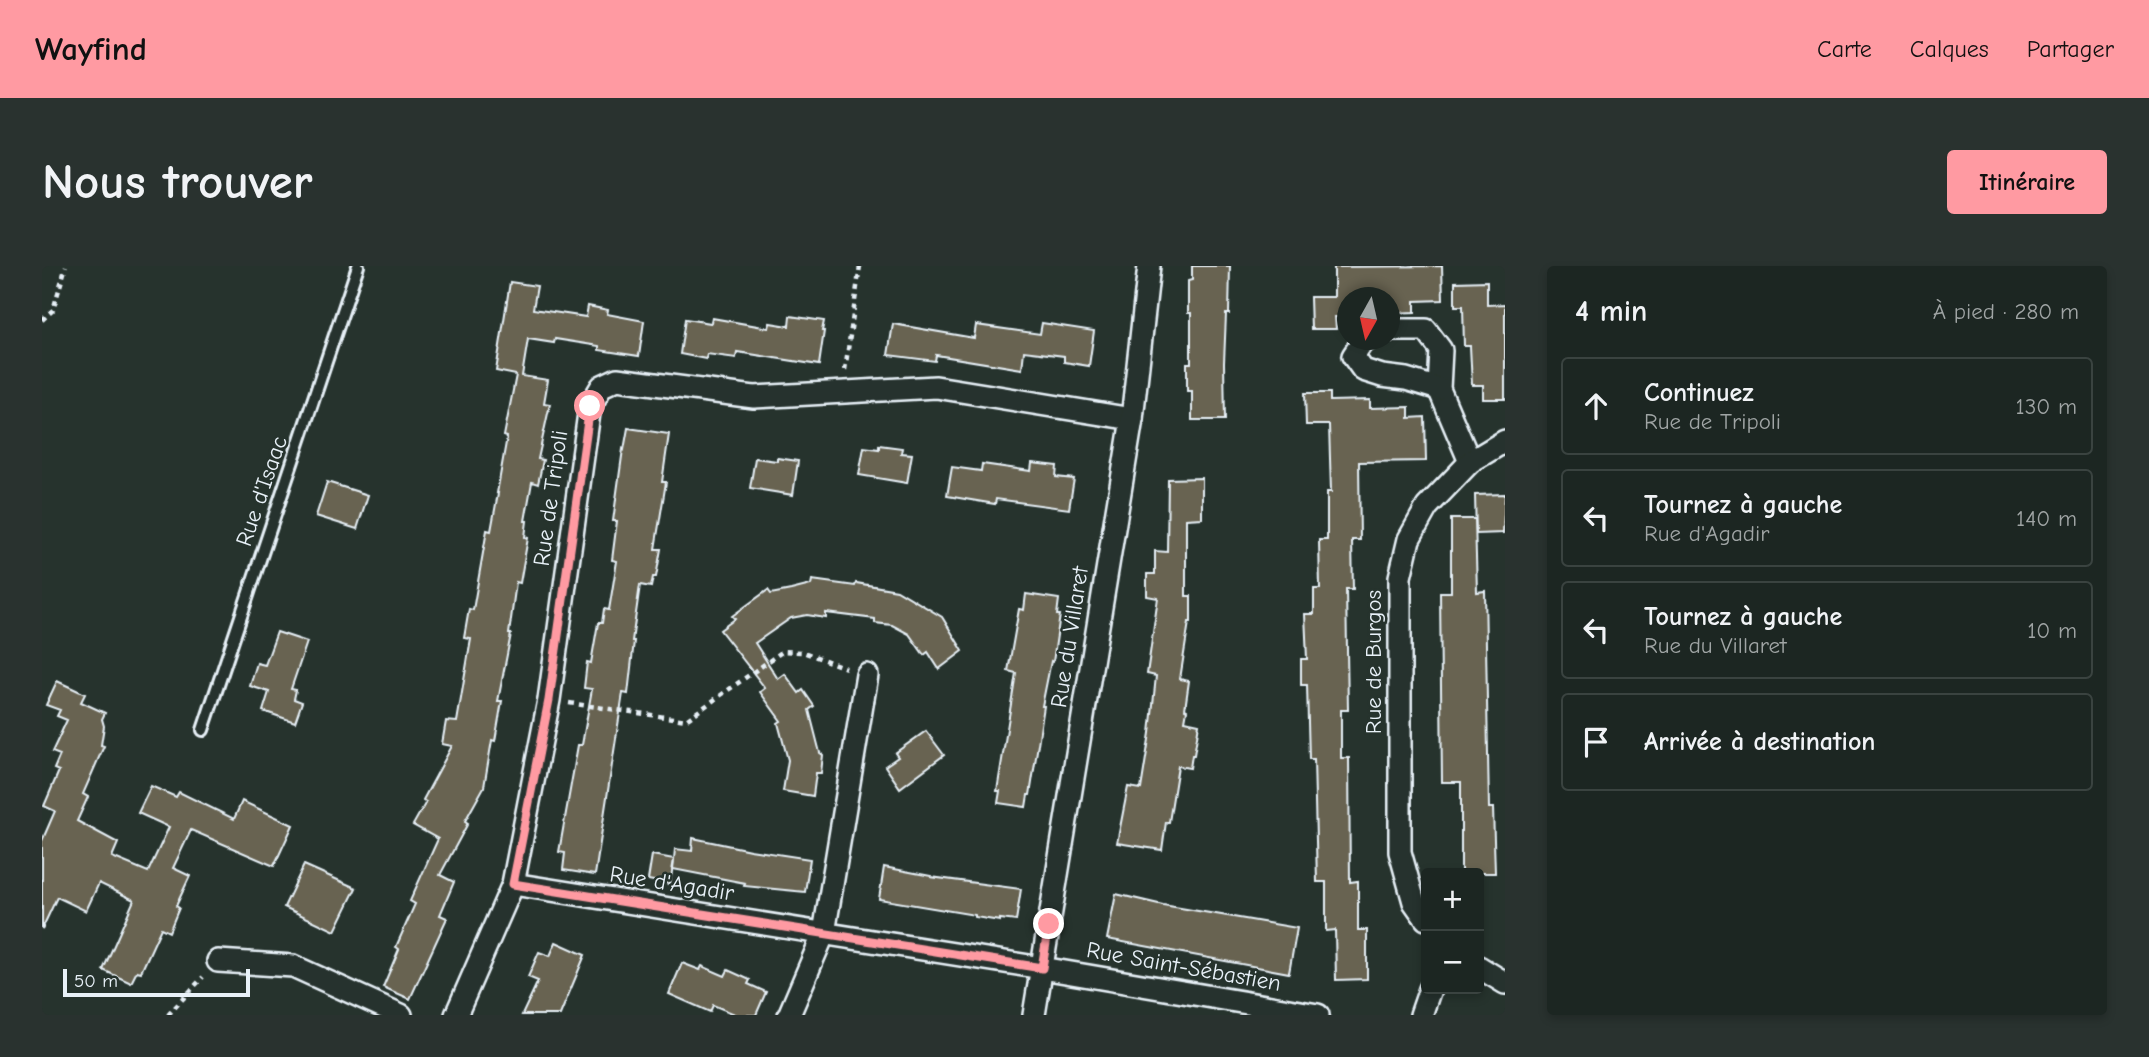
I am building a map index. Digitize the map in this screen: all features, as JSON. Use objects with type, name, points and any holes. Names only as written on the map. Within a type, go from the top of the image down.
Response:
[{"type":"street","name":"Rue du Villaret","points":[[1034,1015],[1132,419],[1149,266]]},
{"type":"street","points":[[1400,330],[1426,330],[1441,350],[1439,389],[1471,463]]},
{"type":"street","points":[[1357,350],[1353,356],[1363,370],[1439,389]]},
{"type":"street","name":"Rue de Tripoli","points":[[456,1015],[513,884],[549,700],[590,406],[602,386],[617,379],[754,397],[936,387],[1132,419]]},
{"type":"street","name":"Rue de Burgos","points":[[1421,912],[1413,902],[1400,852],[1400,577],[1409,539],[1427,507],[1471,463],[1505,441]]},
{"type":"street","points":[[789,1015],[824,933],[867,675]]},
{"type":"street","name":"Rue d'Agadir","points":[[513,884],[1042,968]]},
{"type":"street","points":[[218,961],[293,966],[401,1015]]},
{"type":"street","name":"Rue Saint-Sébastien","points":[[1042,968],[1318,1015]]},
{"type":"street","points":[[1484,970],[1505,983]]},
{"type":"street","points":[[1421,1015],[1428,994]]},
{"type":"lane","name":"Rue d'Isaac","points":[[202,730],[358,266]]},
{"type":"path","points":[[42,320],[53,310],[66,266]]},
{"type":"path","points":[[841,392],[860,266]]},
{"type":"path","points":[[549,700],[686,720],[783,651],[803,652],[867,675]]},
{"type":"path","points":[[168,1015],[218,961]]},
{"type":"building","points":[[1192,266],[1230,266],[1224,363],[1225,420],[1192,420],[1192,391],[1187,391],[1187,363],[1191,363],[1188,281],[1192,280]]},
{"type":"building","points":[[1442,266],[1443,300],[1415,301],[1415,312],[1400,313],[1400,287],[1337,287],[1336,329],[1311,329],[1310,297],[1334,297],[1334,267]]},
{"type":"building","points":[[1487,281],[1487,305],[1505,304],[1505,399],[1483,399],[1483,385],[1472,385],[1470,346],[1464,346],[1463,306],[1455,306],[1455,282]]},
{"type":"building","points":[[510,282],[537,286],[533,309],[586,317],[588,306],[608,310],[607,314],[644,321],[639,356],[555,339],[554,343],[528,339],[522,376],[548,380],[544,403],[550,404],[538,459],[543,460],[538,484],[532,482],[525,521],[525,537],[528,538],[520,583],[516,582],[511,634],[498,701],[502,701],[495,741],[492,740],[484,787],[440,875],[454,882],[440,915],[447,918],[410,999],[383,987],[399,949],[396,947],[415,904],[410,901],[438,839],[413,825],[452,746],[442,744],[446,721],[457,722],[471,639],[464,638],[469,609],[473,610],[487,530],[491,531],[498,493],[507,437],[504,436],[516,375],[496,371]]},
{"type":"building","points":[[790,316],[824,321],[819,365],[737,352],[736,358],[707,354],[706,359],[680,354],[685,319],[711,323],[712,318],[769,328],[770,323],[789,326]]},
{"type":"building","points":[[1042,323],[1094,331],[1089,366],[1064,362],[1064,356],[1024,351],[1022,369],[936,355],[935,361],[888,355],[893,324],[974,338],[976,325],[1040,334]]},
{"type":"building","points":[[1305,393],[1330,393],[1330,401],[1370,400],[1370,408],[1409,407],[1409,418],[1425,417],[1426,461],[1359,462],[1360,540],[1352,540],[1353,589],[1346,589],[1348,710],[1341,710],[1341,758],[1349,758],[1350,882],[1358,881],[1358,930],[1367,930],[1367,979],[1336,980],[1335,930],[1326,931],[1326,882],[1317,882],[1314,759],[1309,759],[1307,685],[1301,685],[1301,659],[1307,659],[1305,614],[1314,614],[1314,589],[1320,589],[1319,540],[1327,540],[1327,492],[1331,492],[1329,425],[1306,425]]},
{"type":"building","points":[[628,428],[669,434],[662,482],[666,482],[655,549],[661,549],[656,577],[653,577],[651,587],[640,585],[628,694],[623,693],[595,875],[563,870],[565,853],[559,852],[578,745],[582,745],[592,689],[584,688],[587,662],[591,663],[598,623],[602,623],[604,609],[609,610],[617,561],[612,560],[617,521],[613,521]]},
{"type":"building","points":[[879,445],[902,448],[901,453],[912,454],[907,483],[859,475],[864,447],[879,449]]},
{"type":"building","points":[[755,458],[798,461],[793,495],[750,488]]},
{"type":"building","points":[[1032,463],[1057,466],[1056,477],[1074,479],[1069,509],[996,499],[995,504],[947,496],[952,467],[981,471],[982,464],[1031,471]]},
{"type":"building","points":[[1202,478],[1202,518],[1186,519],[1186,596],[1191,596],[1191,622],[1180,679],[1189,681],[1185,721],[1199,724],[1194,755],[1190,768],[1178,766],[1162,850],[1117,843],[1128,787],[1141,789],[1150,733],[1156,676],[1147,674],[1158,598],[1147,596],[1147,574],[1155,574],[1155,551],[1167,552],[1168,479]]},
{"type":"building","points":[[327,482],[368,495],[357,529],[316,516]]},
{"type":"building","points":[[1505,494],[1503,533],[1476,534],[1475,495]]},
{"type":"building","points":[[1451,519],[1475,519],[1477,592],[1485,591],[1489,808],[1493,808],[1495,873],[1484,873],[1484,868],[1461,868],[1461,782],[1442,782],[1440,592],[1451,592]]},
{"type":"building","points":[[812,580],[855,586],[856,583],[897,590],[942,617],[963,651],[939,669],[928,652],[924,655],[909,634],[892,625],[875,623],[875,619],[826,613],[826,618],[807,615],[791,618],[755,643],[778,679],[785,674],[799,693],[803,690],[814,706],[809,710],[820,753],[823,755],[821,773],[816,773],[813,796],[783,791],[788,760],[778,723],[781,721],[760,692],[765,688],[720,630],[735,619],[732,616],[768,590],[771,594],[791,590],[811,585]]},
{"type":"building","points":[[1026,594],[1059,599],[1057,615],[1060,615],[1026,807],[998,803],[1000,791],[997,791],[1016,673],[1008,671],[1019,609],[1024,610]]},
{"type":"building","points":[[277,632],[307,642],[291,689],[296,690],[294,699],[302,702],[295,722],[263,711],[269,692],[250,686],[257,663],[265,665]]},
{"type":"building","points":[[57,681],[85,694],[81,702],[105,713],[102,719],[104,726],[101,745],[104,746],[83,794],[88,797],[77,821],[118,843],[112,857],[148,872],[169,827],[138,813],[151,786],[176,797],[179,792],[234,819],[242,801],[293,825],[274,866],[191,830],[173,868],[190,876],[176,906],[179,908],[169,932],[161,928],[141,972],[137,971],[131,983],[103,970],[134,900],[99,883],[86,911],[57,897],[42,929],[42,841],[55,811],[44,806],[59,771],[54,769],[60,755],[52,752],[67,720],[57,716],[60,710],[46,705]]},
{"type":"building","points":[[926,731],[944,755],[900,788],[885,766],[898,757],[895,753]]},
{"type":"building","points":[[693,838],[810,859],[805,892],[744,886],[745,883],[673,869],[675,849],[692,851]]},
{"type":"building","points":[[652,855],[674,859],[670,884],[648,880]]},
{"type":"building","points":[[304,865],[356,888],[335,931],[284,907]]},
{"type":"building","points":[[884,867],[931,877],[1021,889],[1016,921],[975,917],[879,899]]},
{"type":"building","points":[[1116,894],[1163,905],[1297,928],[1289,973],[1107,939]]},
{"type":"building","points":[[556,942],[585,955],[560,1015],[522,1015],[538,981],[528,977],[539,952],[550,956]]},
{"type":"building","points":[[682,963],[700,970],[702,966],[725,976],[728,970],[750,980],[748,984],[766,992],[756,1015],[737,1015],[713,1005],[710,1012],[669,994]]},
{"type":"route","points":[[590,406],[549,700],[513,884],[1042,968],[1049,924]]}]
